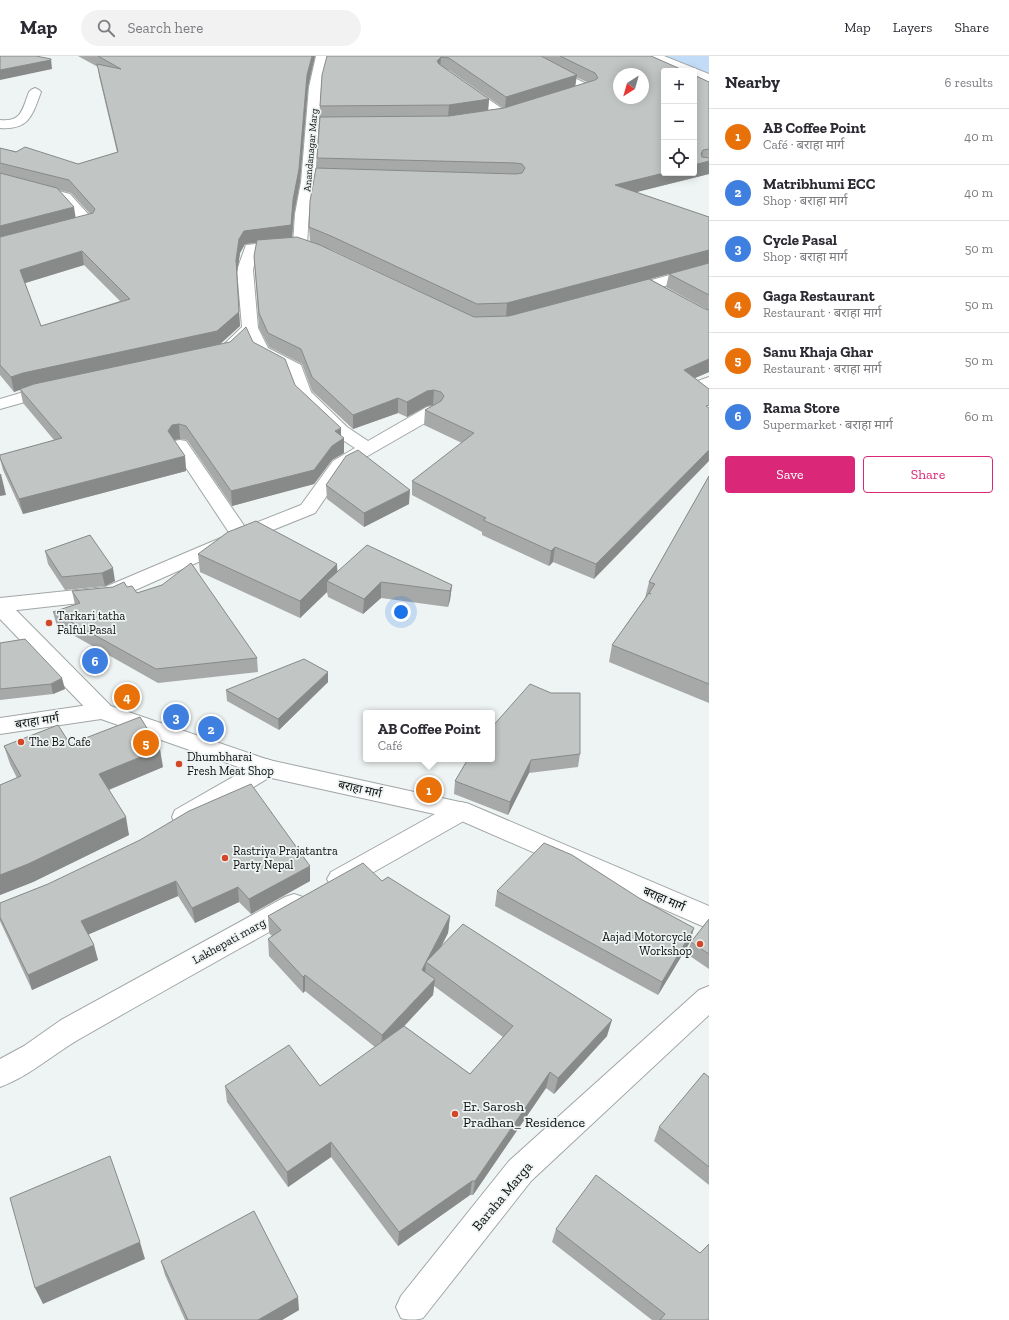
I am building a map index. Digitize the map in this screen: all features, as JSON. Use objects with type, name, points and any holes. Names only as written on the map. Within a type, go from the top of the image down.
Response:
[{"type":"street","name":"Anandanagar Marg","points":[[250,328],[245,270],[251,248],[306,246],[302,214],[309,176],[315,87],[322,56]]},
{"type":"street","points":[[654,56],[683,68]]},
{"type":"street","points":[[697,73],[709,78]]},
{"type":"street","points":[[0,180],[64,197],[89,223],[59,231]]},
{"type":"street","points":[[611,295],[709,269]]},
{"type":"street","points":[[648,285],[669,297]]},
{"type":"street","points":[[210,355],[225,351],[250,328],[261,351],[295,369],[303,394],[341,431],[368,449]]},
{"type":"street","points":[[709,382],[701,386],[709,391]]},
{"type":"street","points":[[0,404],[32,393],[63,387]]},
{"type":"street","points":[[0,606],[108,594],[241,536],[308,509],[339,465],[432,411]]},
{"type":"street","points":[[180,445],[241,536]]},
{"type":"street","points":[[0,606],[102,711]]},
{"type":"street","name":"बराहा मार्ग","points":[[0,726],[102,711],[267,768],[461,812],[709,918]]},
{"type":"street","points":[[167,827],[267,768]]},
{"type":"street","name":"Lakhepati marg","points":[[0,1074],[34,1054],[71,1029],[461,812]]},
{"type":"street","name":"Baraha Marga","points":[[412,1307],[520,1171],[709,998]]},
{"type":"lane","points":[[541,64],[589,89],[560,98]]},
{"type":"lane","points":[[458,82],[503,115]]},
{"type":"lane","points":[[0,124],[16,124],[23,120],[35,92]]},
{"type":"lane","points":[[472,119],[503,115],[517,110]]},
{"type":"lane","points":[[312,124],[327,124]]},
{"type":"lane","points":[[309,176],[324,176]]},
{"type":"building","points":[[0,56],[36,56],[51,60],[0,70]]},
{"type":"building","points":[[98,56],[312,56],[307,75],[299,169],[293,200],[291,225],[244,231],[239,239],[236,260],[239,312],[217,331],[23,373],[11,377],[0,365],[0,237],[93,213],[95,209],[69,180],[0,163],[0,148],[16,152],[25,147],[78,164],[118,152],[97,64],[121,69]],"holes":[[[82,251],[130,299],[41,326],[20,270]]]},
{"type":"building","points":[[327,56],[541,56],[577,75],[506,97],[449,58],[441,57],[437,61],[439,64],[489,99],[449,105],[320,106],[322,75]]},
{"type":"building","points":[[560,56],[651,56],[678,68],[661,68],[661,174],[615,185],[709,217],[709,250],[507,303],[477,304],[309,227],[310,201],[316,168],[516,174],[522,173],[525,168],[522,164],[516,163],[317,158],[320,117],[449,116],[504,108],[598,78],[595,73]]},
{"type":"building","points":[[697,76],[709,82],[709,149],[703,150],[701,154],[702,157],[709,158],[709,161],[697,164]]},
{"type":"building","points":[[0,173],[57,188],[74,207],[0,226]]},
{"type":"building","points":[[297,237],[320,245],[474,317],[509,316],[649,279],[709,310],[709,359],[684,370],[709,389],[709,405],[706,406],[709,408],[709,450],[596,564],[555,547],[551,551],[483,520],[486,518],[412,481],[474,433],[425,410],[441,401],[444,396],[441,392],[434,390],[427,391],[407,402],[398,398],[353,415],[312,377],[301,349],[268,333],[259,313],[254,256],[257,240]]},
{"type":"building","points":[[709,263],[709,295],[669,274]]},
{"type":"building","points":[[246,327],[253,342],[285,359],[295,385],[341,428],[335,431],[344,438],[332,446],[314,470],[231,491],[186,426],[179,424],[172,425],[168,431],[185,456],[19,499],[0,455],[62,438],[20,389],[34,384],[230,342]]},
{"type":"building","points":[[358,450],[410,490],[364,513],[326,485],[346,456]]},
{"type":"building","points":[[709,476],[709,684],[612,645],[655,584],[649,582]]},
{"type":"building","points":[[256,521],[337,564],[300,601],[198,554],[228,532]]},
{"type":"building","points":[[90,535],[113,568],[102,573],[62,577],[45,551]]},
{"type":"building","points":[[367,545],[452,585],[450,591],[381,582],[364,599],[327,581]]},
{"type":"building","points":[[191,563],[257,658],[156,669],[53,612],[80,603],[72,591],[113,587],[124,582],[127,587],[132,586],[137,593],[162,585]]},
{"type":"building","points":[[25,639],[62,678],[51,684],[0,689],[0,643]]},
{"type":"building","points":[[304,659],[328,672],[278,719],[226,690]]},
{"type":"building","points":[[530,684],[551,693],[580,693],[580,754],[531,760],[510,802],[455,781],[466,762],[495,762],[495,724]]},
{"type":"building","points":[[140,717],[160,749],[99,774],[126,817],[28,864],[0,875],[0,785],[21,776],[4,746],[58,725],[70,744]]},
{"type":"building","points":[[251,784],[310,866],[249,899],[238,887],[192,908],[176,881],[81,921],[94,945],[28,975],[0,917],[0,903],[48,884],[140,840],[189,811]]},
{"type":"building","points":[[544,843],[572,855],[639,898],[694,928],[662,982],[497,891]]},
{"type":"building","points":[[363,863],[382,881],[388,877],[450,916],[422,970],[435,979],[382,1035],[305,975],[303,977],[268,939],[281,930],[268,916]]},
{"type":"building","points":[[709,919],[709,954],[691,942]]},
{"type":"building","points":[[463,924],[612,1020],[558,1078],[550,1072],[475,1181],[472,1181],[399,1232],[331,1142],[287,1172],[225,1086],[289,1045],[320,1086],[404,1026],[470,1074],[513,1026],[426,962]]},
{"type":"building","points":[[704,1073],[709,1077],[709,1167],[659,1127]]},
{"type":"building","points":[[110,1156],[140,1242],[35,1288],[10,1198]]},
{"type":"building","points":[[596,1175],[700,1253],[709,1244],[709,1320],[660,1320],[665,1314],[556,1229]]},
{"type":"building","points":[[254,1211],[298,1297],[258,1320],[188,1320],[161,1261]]},
{"type":"waterway","points":[[680,56],[709,67]]},
{"type":"place","name":"Tarkari tatha Falful Pasal","points":[[49,623]]},
{"type":"place","name":"Rama Store","points":[[95,661]]},
{"type":"place","name":"Gaga Restaurant","points":[[127,697]]},
{"type":"place","name":"Cycle Pasal","points":[[176,717]]},
{"type":"place","name":"Matribhumi ECC","points":[[211,729]]},
{"type":"place","name":"The B2 Cafe","points":[[21,742]]},
{"type":"place","name":"Sanu Khaja Ghar","points":[[146,743]]},
{"type":"place","name":"Dhumbharai Fresh Meat Shop","points":[[179,764]]},
{"type":"place","name":"AB Coffee Point","points":[[429,790]]},
{"type":"place","name":"Rastriya Prajatantra Party Nepal","points":[[225,858]]},
{"type":"place","name":"Aajad Motorcycle Workshop","points":[[700,944]]},
{"type":"place","name":"Er. Sarosh Pradhan_ Residence","points":[[455,1114]]}]
